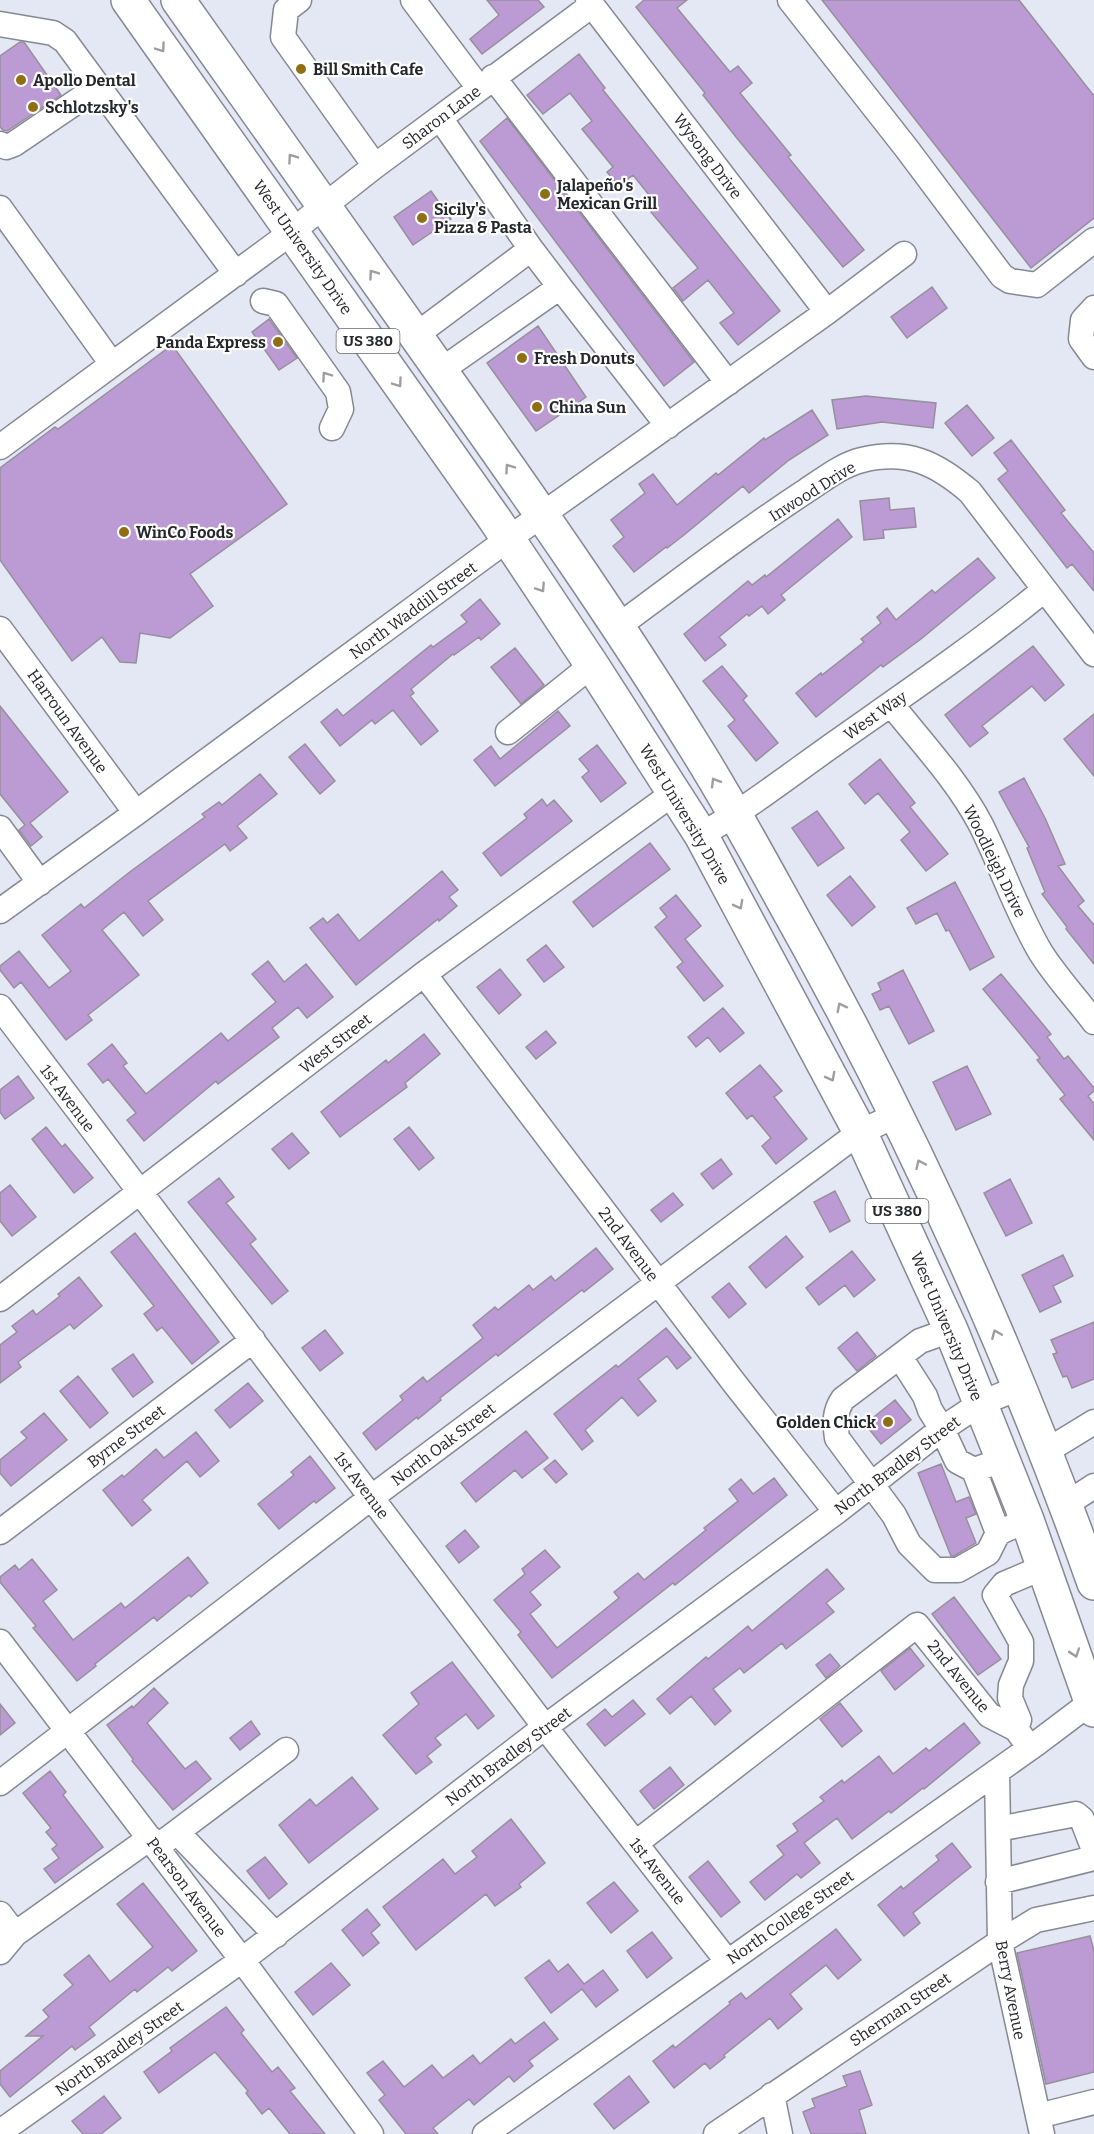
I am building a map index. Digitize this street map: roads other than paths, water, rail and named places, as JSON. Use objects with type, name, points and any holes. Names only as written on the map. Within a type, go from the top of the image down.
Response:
[{"type":"highway","name":"West University Drive","points":[[128,0],[508,539],[701,835],[861,1132],[951,1330],[981,1403],[988,1465],[1013,1527],[1044,1567],[1093,1704]]},
{"type":"highway","name":"US 380","points":[[179,0],[542,516],[617,627],[735,815],[818,963],[897,1115],[943,1213],[1045,1452],[1078,1520],[1094,1583]]},
{"type":"street","points":[[300,0],[286,10],[283,37],[375,166]]},
{"type":"street","points":[[413,0],[486,82],[728,383]]},
{"type":"street","points":[[790,0],[907,148],[1002,276],[1010,281],[1037,285],[1094,240]]},
{"type":"street","name":"Sharon Lane","points":[[0,447],[292,232],[590,3]]},
{"type":"street","name":"Wysong Drive","points":[[590,3],[827,312]]},
{"type":"street","points":[[0,24],[53,33],[60,37],[236,274]]},
{"type":"street","points":[[0,144],[6,147],[14,144],[98,87]]},
{"type":"street","points":[[440,118],[531,249],[668,426]]},
{"type":"street","points":[[0,208],[112,364]]},
{"type":"street","points":[[416,335],[531,249]]},
{"type":"street","name":"North Waddill Street","points":[[0,911],[508,539],[827,312],[904,254]]},
{"type":"street","points":[[441,370],[560,287]]},
{"type":"street","points":[[263,301],[276,304],[338,392],[341,410],[332,428]]},
{"type":"street","points":[[1094,308],[1083,320],[1081,339],[1094,357]]},
{"type":"street","name":"Inwood Drive","points":[[617,627],[782,507],[846,466],[861,460],[880,457],[918,460],[933,465],[952,477],[969,492],[1094,654]]},
{"type":"street","name":"West Way","points":[[701,835],[735,815],[891,704],[997,628],[1044,590]]},
{"type":"street","name":"Harroun Avenue","points":[[0,629],[136,813]]},
{"type":"street","points":[[508,732],[592,665]]},
{"type":"street","name":"Woodleigh Drive","points":[[891,704],[968,804],[981,825],[1012,898],[1041,953],[1094,1022]]},
{"type":"street","name":"West Street","points":[[0,1299],[424,974],[675,792]]},
{"type":"street","points":[[0,828],[40,883]]},
{"type":"street","name":"2nd Avenue","points":[[424,974],[659,1284],[836,1512]]},
{"type":"street","name":"1st Avenue","points":[[0,1007],[545,1726],[727,1961]]},
{"type":"street","name":"North Oak Street","points":[[0,1783],[372,1497],[861,1132],[897,1115]]},
{"type":"street","points":[[951,1330],[920,1341],[843,1399],[837,1408],[835,1424],[837,1438],[894,1515],[909,1544],[935,1570],[958,1570],[988,1553],[1013,1527]]},
{"type":"street","name":"Byrne Street","points":[[0,1532],[253,1341]]},
{"type":"street","points":[[900,1357],[925,1396],[957,1461],[988,1465]]},
{"type":"street","name":"North Bradley Street","points":[[0,2132],[276,1935],[545,1726],[836,1512],[942,1429],[981,1403],[1019,1388]]},
{"type":"street","points":[[1045,1452],[1094,1422]]},
{"type":"street","points":[[1078,1520],[1094,1486]]},
{"type":"street","points":[[1023,1738],[1010,1698],[1011,1685],[1021,1661],[1021,1642],[995,1595],[1004,1584],[1044,1567]]},
{"type":"street","name":"2nd Avenue","points":[[636,1843],[917,1624],[989,1715],[1023,1738]]},
{"type":"street","name":"Pearson Avenue","points":[[0,1642],[154,1843],[371,2134]]},
{"type":"street","name":"North College Street","points":[[485,2134],[997,1772],[1023,1738],[1093,1704]]},
{"type":"street","points":[[0,1914],[8,1943],[154,1843],[177,1832],[286,1750]]},
{"type":"street","name":"Berry Avenue","points":[[997,1772],[1000,1942],[1040,2125]]},
{"type":"street","points":[[998,1829],[1076,1814],[1083,1819],[1094,1850]]},
{"type":"street","points":[[177,1832],[276,1935]]},
{"type":"street","points":[[998,1882],[1094,1858]]},
{"type":"street","name":"Sherman Street","points":[[716,2134],[1036,1920],[1094,1908]]},
{"type":"street","points":[[772,2095],[780,2134]]},
{"type":"street","points":[[1040,2125],[1094,2102]]},
{"type":"place","name":"Bill Smith Cafe","points":[[301,69]]},
{"type":"place","name":"Apollo Dental","points":[[21,80]]},
{"type":"place","name":"Schlotzsky's","points":[[33,107]]},
{"type":"place","name":"Jalapeño's Mexican Grill","points":[[545,194]]},
{"type":"place","name":"Sicily's Pizza & Pasta","points":[[422,218]]},
{"type":"place","name":"Panda Express","points":[[278,342]]},
{"type":"place","name":"Fresh Donuts","points":[[522,358]]},
{"type":"place","name":"China Sun","points":[[537,407]]},
{"type":"place","name":"WinCo Foods","points":[[124,532]]},
{"type":"place","name":"Golden Chick","points":[[888,1422]]}]
